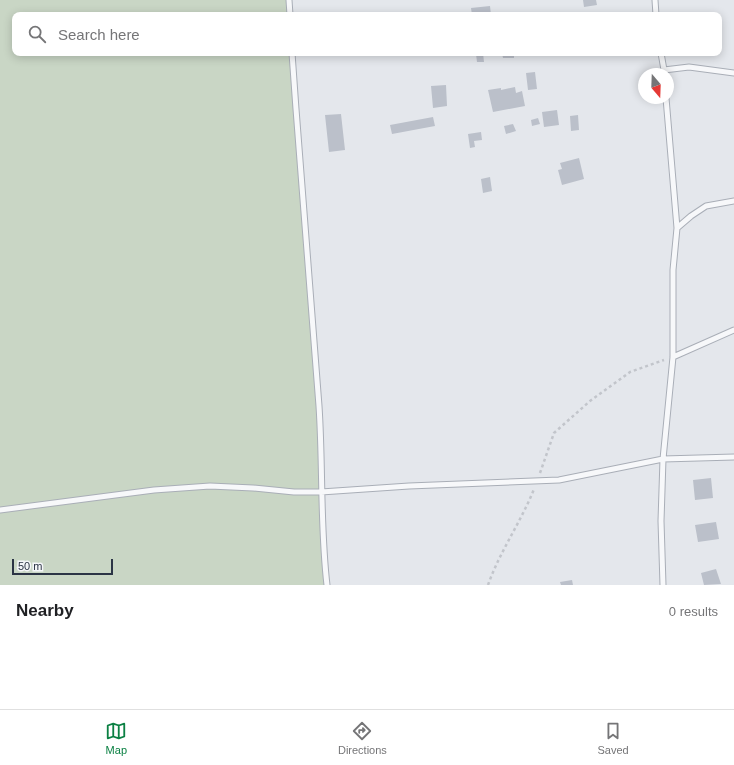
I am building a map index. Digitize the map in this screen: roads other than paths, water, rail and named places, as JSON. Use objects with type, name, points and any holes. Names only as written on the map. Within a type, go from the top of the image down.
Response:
[{"type":"lane","points":[[289,0],[290,12]]},
{"type":"lane","points":[[655,0],[656,12]]},
{"type":"lane","points":[[292,56],[319,408],[321,492],[327,585]]},
{"type":"lane","points":[[661,56],[663,68]]},
{"type":"lane","points":[[674,70],[689,67],[734,73]]},
{"type":"lane","points":[[663,585],[661,521],[663,459],[673,357],[673,270],[677,228],[667,104]]},
{"type":"lane","points":[[677,228],[690,216],[706,206],[734,201]]},
{"type":"lane","points":[[673,357],[734,330]]},
{"type":"lane","points":[[0,510],[154,490],[210,486],[294,492],[321,492],[409,486],[559,480],[663,459],[734,457]]}]
